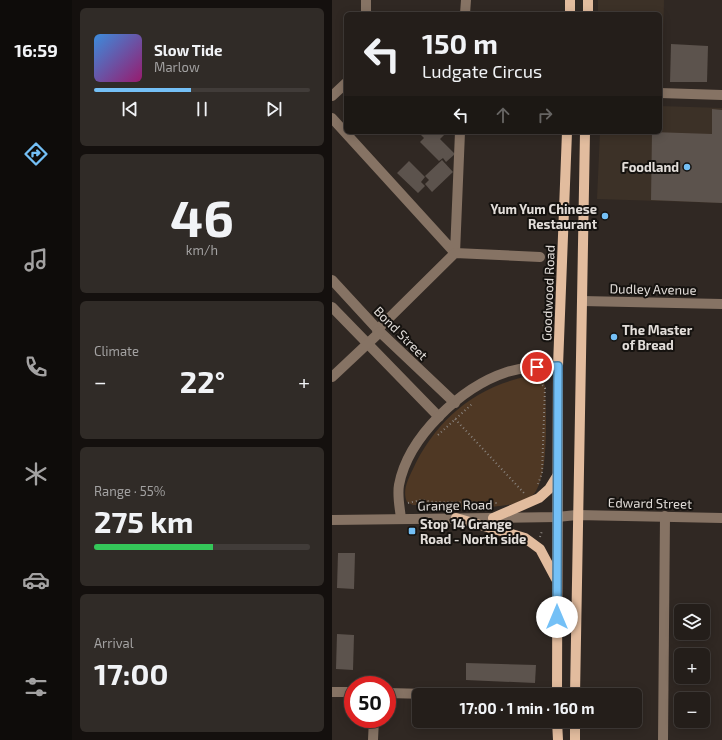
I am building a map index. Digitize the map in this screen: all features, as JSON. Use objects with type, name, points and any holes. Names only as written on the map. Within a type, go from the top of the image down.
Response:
[{"type":"main road","points":[[570,0],[570,12]]},
{"type":"main road","points":[[588,0],[588,12]]},
{"type":"main road","name":"Goodwood Road","points":[[557,688],[558,366],[567,134]]},
{"type":"main road","points":[[575,688],[585,134]]},
{"type":"main road","points":[[493,518],[539,498],[549,489],[558,476]]},
{"type":"main road","points":[[456,518],[525,538],[540,549],[557,580]]},
{"type":"main road","points":[[557,728],[558,740]]},
{"type":"main road","points":[[575,728],[575,740]]},
{"type":"street","points":[[366,0],[366,12]]},
{"type":"street","points":[[465,12],[466,0]]},
{"type":"street","points":[[332,96],[344,85]]},
{"type":"street","points":[[662,93],[722,95]]},
{"type":"street","points":[[332,118],[344,131]]},
{"type":"street","points":[[347,134],[455,253],[540,257]]},
{"type":"street","points":[[332,377],[368,344],[378,331],[455,253],[460,134]]},
{"type":"street","name":"Bond Street","points":[[332,280],[378,331],[455,403]]},
{"type":"street","name":"Dudley Avenue","points":[[582,301],[722,304]]},
{"type":"street","points":[[332,307],[439,417]]},
{"type":"street","points":[[401,519],[399,487],[406,461],[413,448],[439,417],[482,383],[507,372],[543,366],[558,366]]},
{"type":"street","name":"Edward Street","points":[[577,515],[722,518]]},
{"type":"street","name":"Grange Road","points":[[332,520],[557,517],[577,515]]},
{"type":"street","points":[[663,740],[666,516]]},
{"type":"street","points":[[332,692],[344,692]]},
{"type":"street","points":[[396,693],[412,694]]},
{"type":"street","points":[[373,740],[374,728]]},
{"type":"path","points":[[537,380],[545,388],[542,473],[538,485]]},
{"type":"path","points":[[455,419],[524,493]]},
{"type":"path","points":[[518,497],[528,491]]},
{"type":"path","points":[[400,505],[421,500],[434,502],[505,503]]},
{"type":"shaded area","points":[[598,0],[664,0],[662,88],[662,12],[598,12]]},
{"type":"shaded area","points":[[662,106],[722,108],[722,203],[597,199],[600,134],[662,134]]},
{"type":"shaded area","points":[[537,376],[543,379],[545,386],[546,440],[543,469],[536,491],[527,499],[514,504],[497,506],[460,507],[413,505],[407,502],[405,489],[411,473],[430,439],[453,414],[481,393],[496,386],[513,380]]},
{"type":"building","points":[[671,44],[708,46],[707,82],[670,82]]},
{"type":"building","name":"Foodland","points":[[712,109],[722,110],[722,203],[651,200],[652,134],[662,134],[662,132],[712,134]]},
{"type":"building","points":[[420,134],[445,134],[440,139],[455,154],[446,162],[443,158],[439,161],[420,142],[424,138]]},
{"type":"building","points":[[442,160],[453,172],[432,192],[425,184],[429,180],[425,176]]},
{"type":"building","points":[[409,161],[425,177],[421,182],[425,186],[418,193],[397,173]]},
{"type":"building","points":[[338,553],[355,553],[354,589],[337,588]]},
{"type":"building","points":[[337,634],[354,635],[353,670],[336,669]]},
{"type":"building","points":[[466,663],[536,665],[535,683],[466,680]]},
{"type":"place","name":"Foodland","points":[[687,167]]},
{"type":"place","name":"Yum Yum Chinese Restaurant","points":[[605,216]]},
{"type":"place","name":"The Master of Bread","points":[[614,337]]},
{"type":"place","name":"Stop 14 Grange Road - North side","points":[[412,531]]},
{"type":"route","points":[[537,367],[558,366],[557,617]]}]
